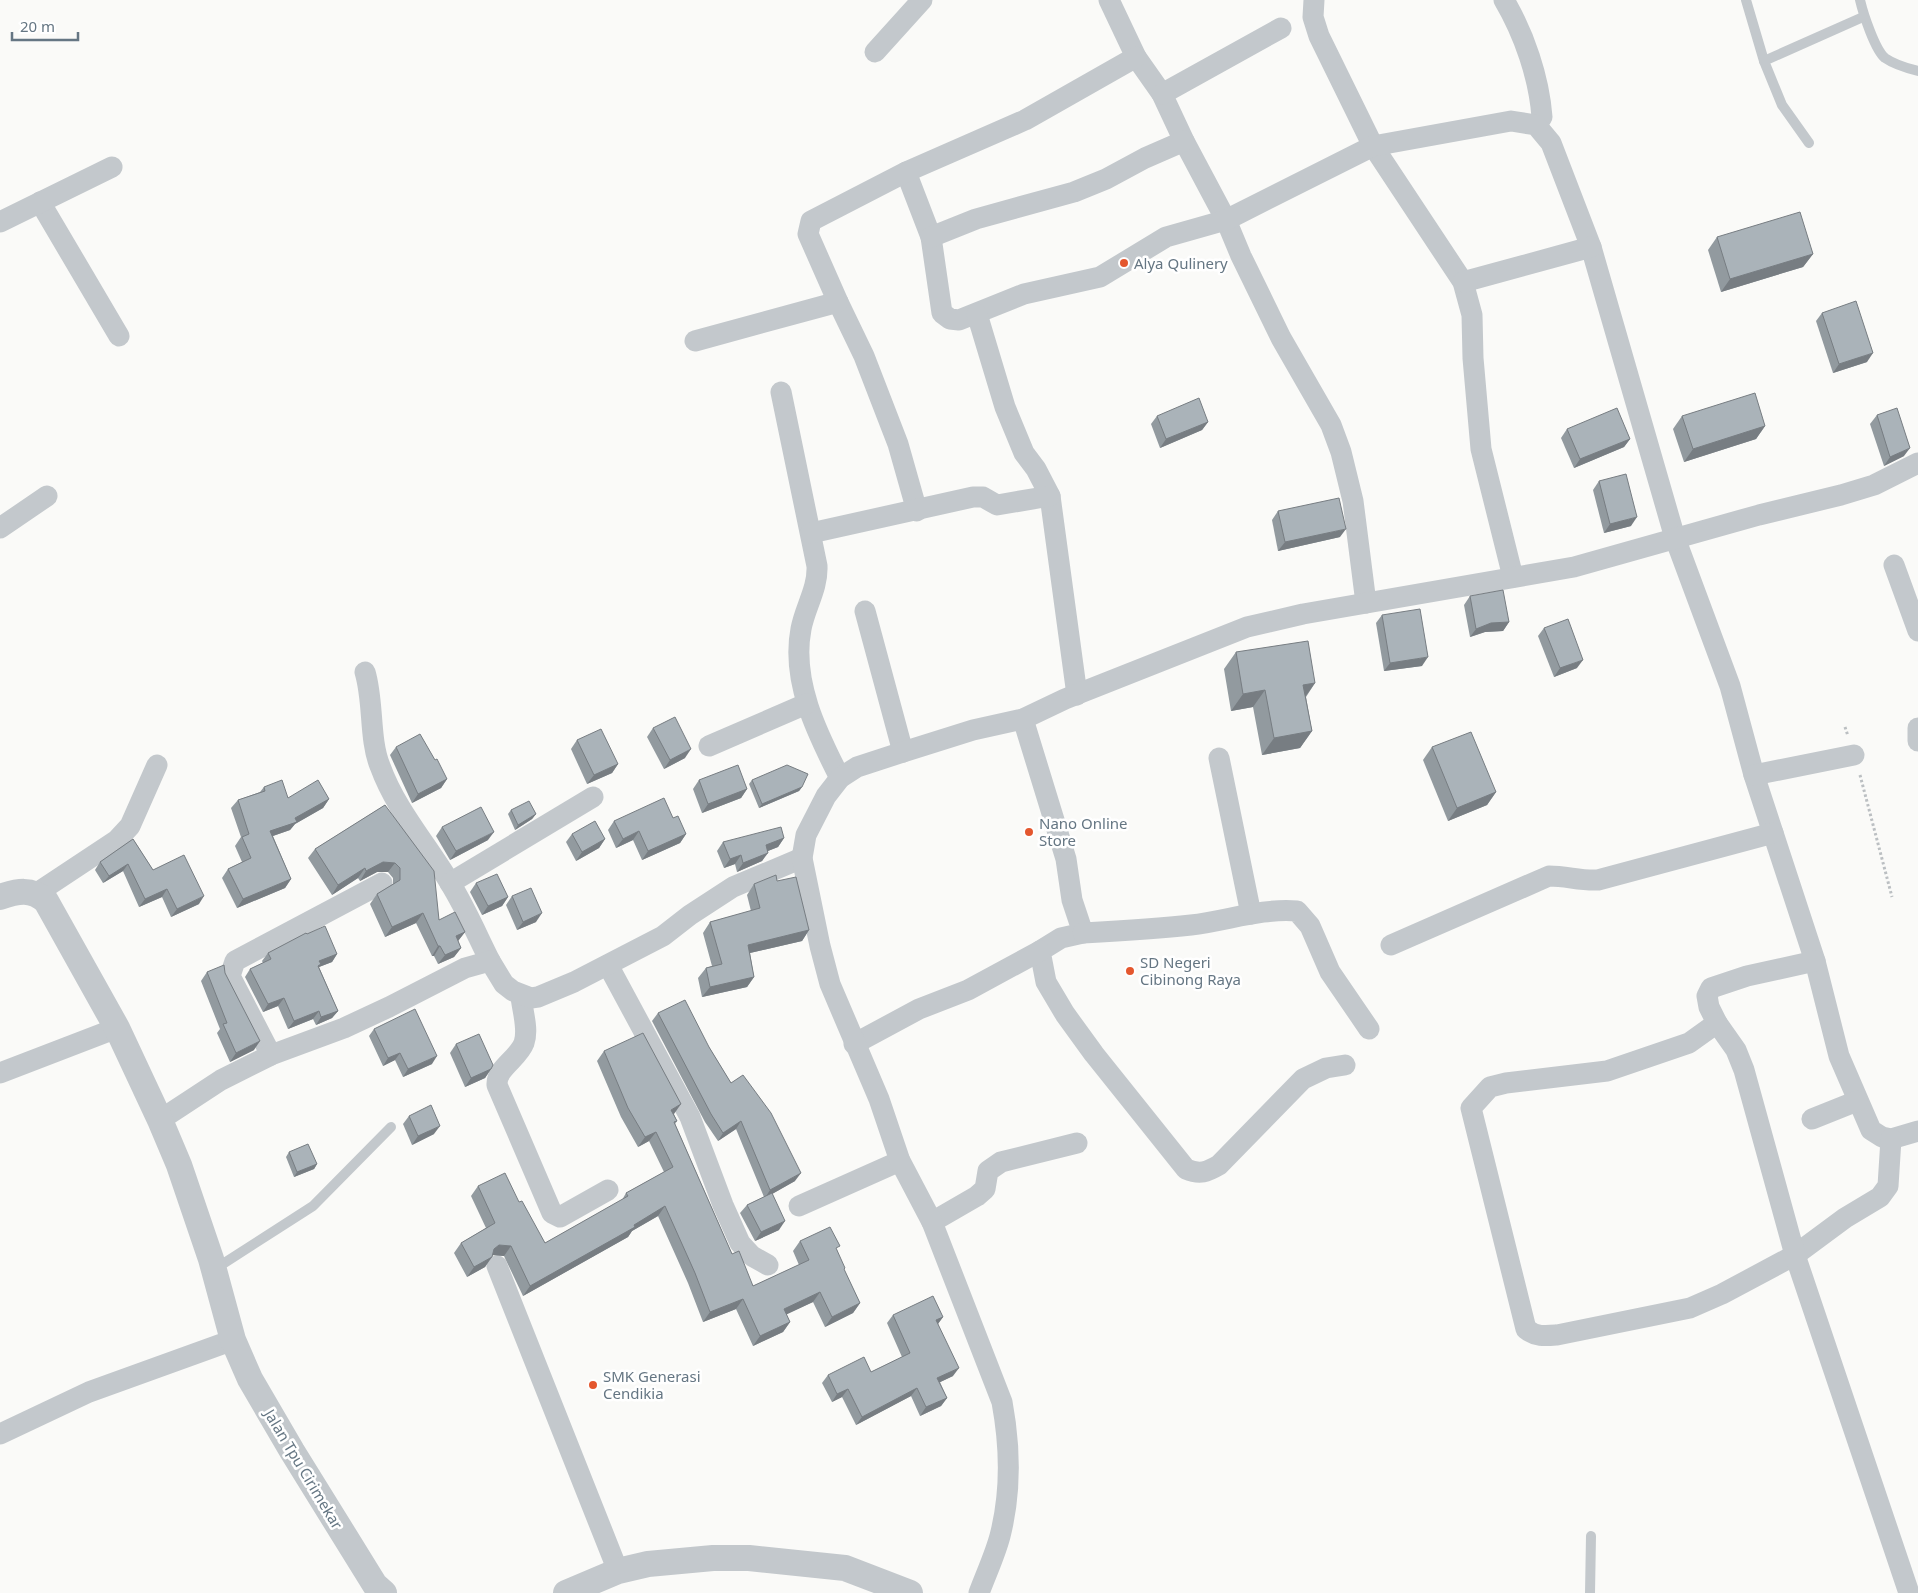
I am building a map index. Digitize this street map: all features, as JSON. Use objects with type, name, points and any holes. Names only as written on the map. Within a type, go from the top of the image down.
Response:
[{"type":"street","points":[[875,52],[922,0]]},
{"type":"street","points":[[1109,0],[1136,57],[1162,94],[1184,141],[1226,220],[1241,256],[1281,338],[1331,425],[1341,452],[1353,501],[1366,603]]},
{"type":"street","points":[[1314,0],[1313,17],[1319,36],[1373,146],[1463,282],[1472,314],[1473,358],[1481,449],[1513,577]]},
{"type":"street","points":[[1504,0],[1518,24],[1535,80],[1542,117],[1536,125]]},
{"type":"street","points":[[1162,94],[1280,28]]},
{"type":"street","points":[[917,511],[898,444],[864,356],[810,240],[808,226],[811,221],[906,172],[1025,120],[1136,57]]},
{"type":"street","points":[[906,172],[930,237],[942,313],[950,319],[959,320],[1024,294],[1094,279],[1166,237],[1226,220],[1373,146],[1511,121],[1536,125],[1551,143],[1591,248],[1675,538],[1730,686],[1754,775],[1815,961],[1839,1056],[1871,1130],[1882,1137],[1891,1139],[1918,1131]]},
{"type":"street","points":[[930,237],[976,218],[1074,192],[1184,141]]},
{"type":"street","points":[[0,222],[112,167]]},
{"type":"street","points":[[40,202],[119,336]]},
{"type":"street","points":[[1463,282],[1591,248]]},
{"type":"street","points":[[695,340],[838,302]]},
{"type":"street","points":[[977,314],[1005,407],[1024,454],[1036,469],[1050,496],[1077,695]]},
{"type":"street","points":[[780,392],[811,534],[817,578],[800,630],[799,652],[806,704],[821,741],[840,778]]},
{"type":"street","points":[[979,1593],[1000,1535],[1006,1495],[1007,1433],[1002,1402],[932,1222],[900,1161],[879,1099],[830,984],[802,858],[806,835],[826,796],[840,778],[856,767],[973,730],[1023,719],[1234,631],[1303,614],[1574,567],[1675,538],[1841,495],[1881,482],[1918,463]]},
{"type":"street","points":[[0,528],[47,496]]},
{"type":"street","points":[[811,534],[974,497],[983,497],[997,505],[1050,496]]},
{"type":"street","points":[[1894,565],[1918,631]]},
{"type":"street","points":[[865,611],[903,752]]},
{"type":"street","points":[[364,672],[369,685],[378,763],[387,785],[414,830],[450,883],[490,961],[504,984],[520,996],[538,997],[608,965],[663,936],[690,915],[733,887],[802,858]]},
{"type":"street","points":[[709,746],[806,704]]},
{"type":"street","points":[[1023,719],[1066,859],[1072,900],[1083,933]]},
{"type":"street","points":[[1918,728],[1918,741]]},
{"type":"street","points":[[1754,775],[1854,755]]},
{"type":"street","points":[[1219,758],[1251,914]]},
{"type":"street","points":[[0,897],[26,892],[37,893],[117,840],[130,826],[157,765]]},
{"type":"street","points":[[450,883],[593,796]]},
{"type":"street","points":[[1392,945],[1549,876],[1567,876],[1580,881],[1598,880],[1773,833]]},
{"type":"street","points":[[272,1056],[230,976],[235,962],[382,883]]},
{"type":"street","name":"Jalan Tpu Cirimekar","points":[[37,893],[51,909],[117,1028],[160,1120],[179,1165],[214,1269],[234,1340],[250,1379],[375,1585],[384,1593]]},
{"type":"street","points":[[854,1044],[919,1009],[968,990],[1061,938],[1083,933],[1192,925],[1281,910],[1297,911],[1304,916],[1330,972],[1369,1029]]},
{"type":"street","points":[[1040,951],[1046,982],[1094,1054],[1186,1169],[1196,1173],[1206,1173],[1219,1165],[1303,1079],[1326,1068],[1346,1066]]},
{"type":"street","points":[[160,1120],[221,1080],[272,1056],[344,1028],[465,968],[490,961]]},
{"type":"street","points":[[1815,961],[1716,985],[1707,996],[1709,1007],[1717,1023],[1736,1050],[1744,1070],[1795,1255],[1910,1593]]},
{"type":"street","points":[[608,965],[690,1118],[723,1205],[740,1243],[752,1256],[768,1264]]},
{"type":"street","points":[[520,996],[525,1027],[524,1042],[516,1057],[496,1079],[496,1085],[552,1213],[560,1217],[608,1190]]},
{"type":"street","points":[[1717,1023],[1689,1043],[1607,1071],[1506,1083],[1490,1087],[1471,1108],[1522,1322],[1532,1334],[1543,1336],[1690,1308],[1722,1294],[1795,1255],[1845,1218],[1880,1197],[1888,1186],[1891,1139]]},
{"type":"street","points":[[0,1073],[117,1028]]},
{"type":"street","points":[[1812,1119],[1857,1101]]},
{"type":"street","points":[[932,1222],[985,1189],[988,1171],[1001,1162],[1077,1143]]},
{"type":"street","points":[[799,1206],[900,1161]]},
{"type":"street","points":[[497,1266],[618,1571]]},
{"type":"street","points":[[0,1433],[89,1392],[234,1340]]},
{"type":"street","points":[[566,1593],[618,1571],[684,1560],[749,1558],[844,1568],[910,1593]]},
{"type":"lane","points":[[1746,0],[1764,61],[1782,105],[1809,143]]},
{"type":"lane","points":[[1860,0],[1864,17],[1883,57],[1902,68],[1918,71]]},
{"type":"lane","points":[[1764,61],[1864,17]]},
{"type":"lane","points":[[214,1269],[313,1206],[391,1127]]},
{"type":"lane","points":[[1590,1593],[1591,1536]]},
{"type":"path","points":[[1845,727],[1892,897]]},
{"type":"building","points":[[1800,212],[1813,254],[1730,279],[1717,237]]},
{"type":"building","points":[[1856,301],[1873,353],[1839,364],[1822,313]]},
{"type":"building","points":[[1755,393],[1765,426],[1693,449],[1682,416]]},
{"type":"building","points":[[1199,398],[1208,422],[1166,439],[1157,416]]},
{"type":"building","points":[[1617,408],[1630,439],[1580,459],[1567,429]]},
{"type":"building","points":[[1897,408],[1910,448],[1890,457],[1877,415]]},
{"type":"building","points":[[1626,474],[1637,517],[1610,524],[1599,481]]},
{"type":"building","points":[[1339,498],[1346,529],[1285,542],[1278,511]]},
{"type":"building","points":[[1503,590],[1509,622],[1491,623],[1476,629],[1470,596]]},
{"type":"building","points":[[1420,609],[1428,657],[1390,663],[1382,615]]},
{"type":"building","points":[[1568,619],[1583,660],[1560,668],[1544,628]]},
{"type":"building","points":[[1308,641],[1315,683],[1303,685],[1312,731],[1274,738],[1265,690],[1243,694],[1236,652]]},
{"type":"building","points":[[675,717],[691,749],[670,760],[653,728]]},
{"type":"building","points":[[601,729],[618,764],[594,775],[577,740]]},
{"type":"building","points":[[1471,732],[1496,792],[1457,808],[1432,747]]},
{"type":"building","points":[[420,734],[435,760],[437,759],[447,779],[418,794],[396,747]]},
{"type":"building","points":[[738,765],[747,789],[708,804],[699,780]]},
{"type":"building","points":[[787,765],[808,774],[802,787],[762,804],[752,780]]},
{"type":"building","points":[[282,780],[288,798],[318,780],[329,799],[295,818],[297,822],[270,831],[291,879],[243,899],[228,869],[251,858],[242,837],[249,834],[238,800],[265,791],[264,787]]},
{"type":"building","points":[[664,798],[673,818],[678,816],[686,834],[648,851],[639,831],[623,839],[614,821]]},
{"type":"building","points":[[529,801],[536,814],[518,825],[511,810]]},
{"type":"building","points":[[385,805],[434,871],[439,920],[455,912],[465,932],[456,936],[461,948],[445,955],[440,946],[438,946],[423,913],[392,927],[377,894],[400,880],[400,868],[395,863],[383,862],[366,871],[365,868],[338,885],[315,849]]},
{"type":"building","points":[[481,807],[494,832],[456,851],[442,827]]},
{"type":"building","points":[[595,821],[605,839],[582,852],[572,834]]},
{"type":"building","points":[[781,827],[784,838],[766,845],[768,853],[743,863],[741,855],[730,859],[723,842]]},
{"type":"building","points":[[133,839],[153,870],[184,855],[204,896],[177,909],[167,889],[145,899],[128,864],[109,876],[100,862]]},
{"type":"building","points":[[497,874],[508,897],[488,906],[476,883]]},
{"type":"building","points":[[776,875],[777,881],[796,877],[809,930],[748,945],[754,977],[710,987],[706,968],[722,964],[710,922],[760,908],[754,884]]},
{"type":"building","points":[[531,888],[542,913],[523,922],[512,896]]},
{"type":"building","points":[[325,926],[337,954],[319,961],[321,964],[318,966],[338,1011],[321,1017],[319,1011],[294,1021],[284,998],[268,1004],[250,969],[271,959],[268,953],[306,933]]},
{"type":"building","points":[[224,965],[225,973],[260,1041],[236,1053],[223,1024],[227,1023],[207,972]]},
{"type":"building","points":[[685,1000],[709,1047],[731,1083],[743,1075],[771,1113],[801,1173],[770,1190],[741,1121],[723,1133],[711,1114],[658,1013]]},
{"type":"building","points":[[415,1009],[437,1056],[408,1069],[400,1053],[388,1058],[374,1029]]},
{"type":"building","points":[[643,1033],[681,1104],[671,1110],[677,1121],[674,1122],[732,1254],[739,1251],[753,1286],[809,1260],[800,1241],[830,1227],[840,1246],[836,1248],[844,1269],[860,1303],[832,1317],[820,1292],[784,1309],[790,1322],[760,1336],[743,1299],[710,1312],[665,1206],[634,1225],[635,1227],[530,1286],[511,1246],[499,1245],[494,1249],[492,1257],[474,1267],[461,1243],[495,1223],[478,1186],[505,1173],[519,1202],[522,1201],[545,1243],[628,1196],[626,1193],[673,1167],[656,1132],[645,1137],[628,1108],[604,1051]]},
{"type":"building","points":[[479,1034],[493,1065],[491,1069],[471,1078],[456,1044]]},
{"type":"building","points":[[431,1105],[440,1126],[418,1136],[409,1116]]},
{"type":"building","points":[[308,1144],[317,1164],[297,1172],[289,1152]]},
{"type":"building","points":[[772,1193],[785,1221],[761,1232],[747,1205]]},
{"type":"building","points":[[933,1296],[943,1317],[936,1320],[959,1368],[937,1378],[947,1398],[926,1407],[917,1388],[862,1417],[848,1389],[837,1394],[828,1375],[864,1357],[871,1372],[910,1353],[893,1315]]},
{"type":"place","name":"Alya Qulinery","points":[[1124,263]]},
{"type":"place","name":"Nano Online Store","points":[[1029,832]]},
{"type":"place","name":"SD Negeri Cibinong Raya","points":[[1130,971]]},
{"type":"place","name":"SMK Generasi Cendikia","points":[[593,1385]]}]
